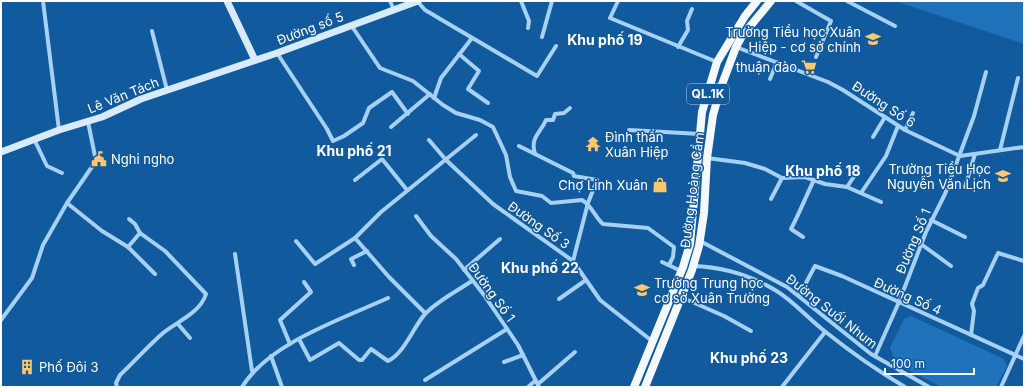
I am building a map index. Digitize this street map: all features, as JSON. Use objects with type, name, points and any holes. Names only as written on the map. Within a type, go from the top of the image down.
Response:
[{"type":"main road","points":[[227,1],[254,60]]},
{"type":"main road","name":"Đường số 5","points":[[254,60],[418,1]]},
{"type":"main road","name":"Đường Hoàng Cầm","points":[[634,387],[681,271],[690,244],[702,112],[717,62],[756,1]]},
{"type":"main road","name":"Đường Hoàng Cầm","points":[[645,387],[694,266],[700,241],[704,213],[707,158],[713,115],[736,47],[742,36],[771,1]]},
{"type":"main road","name":"Lê Văn Tách","points":[[1,152],[59,130],[88,122],[167,90],[254,60]]},
{"type":"street","points":[[43,1],[59,130]]},
{"type":"street","points":[[390,1],[394,10]]},
{"type":"street","points":[[418,1],[425,10],[536,76],[556,46]]},
{"type":"street","points":[[521,1],[529,22],[528,28]]},
{"type":"street","points":[[542,37],[552,1]]},
{"type":"street","points":[[618,1],[610,18],[717,62]]},
{"type":"street","points":[[796,1],[830,21],[816,57]]},
{"type":"street","points":[[847,1],[895,26]]},
{"type":"street","points":[[678,47],[688,30],[687,21],[692,9]]},
{"type":"street","points":[[351,25],[380,68],[413,81],[456,113],[480,120],[493,127],[506,155],[510,177],[516,191],[542,196],[551,203],[577,199],[588,203],[603,224],[648,228],[674,248],[673,257],[669,265]]},
{"type":"street","points":[[152,31],[167,90]]},
{"type":"street","points":[[434,98],[441,78],[472,38]]},
{"type":"street","name":"Đường Số 6","points":[[736,47],[838,87],[905,130],[960,156]]},
{"type":"street","points":[[277,53],[327,129],[333,141],[344,136],[363,123],[369,108],[392,92],[408,114]]},
{"type":"street","points":[[459,54],[479,71],[468,89],[488,103]]},
{"type":"street","points":[[770,79],[776,62]]},
{"type":"street","name":"Đường Số 1","points":[[875,356],[899,302],[931,220],[945,194],[960,156],[974,116],[986,72]]},
{"type":"street","points":[[1000,150],[1018,78]]},
{"type":"street","points":[[391,127],[430,94]]},
{"type":"street","points":[[535,154],[533,146],[534,140],[546,120],[553,120],[555,114],[564,113],[570,108]]},
{"type":"street","points":[[905,130],[913,114]]},
{"type":"street","points":[[873,137],[885,118]]},
{"type":"street","points":[[1,320],[32,278],[40,251],[67,203],[96,161],[88,122]]},
{"type":"street","points":[[861,193],[886,156],[898,126]]},
{"type":"street","points":[[629,130],[700,134]]},
{"type":"street","points":[[296,241],[315,264],[355,238],[381,212],[476,135]]},
{"type":"street","points":[[34,139],[46,166],[62,173]]},
{"type":"street","name":"Đường Số 3","points":[[429,140],[446,160],[493,204],[573,260],[603,303],[652,342]]},
{"type":"street","points":[[519,146],[573,173],[574,176],[597,180],[588,203],[573,260]]},
{"type":"street","points":[[960,156],[1024,147]]},
{"type":"street","points":[[965,187],[975,154]]},
{"type":"street","points":[[707,158],[744,163],[766,169],[782,178],[805,177],[847,187],[881,202]]},
{"type":"street","points":[[355,180],[382,159],[407,190]]},
{"type":"street","points":[[847,187],[859,169]]},
{"type":"street","points":[[772,199],[782,178]]},
{"type":"street","points":[[803,237],[791,229],[814,180]]},
{"type":"street","points":[[67,203],[102,231],[128,247],[155,274]]},
{"type":"street","name":"Đường Số 1","points":[[416,216],[431,236],[456,259],[507,329],[523,355],[537,384]]},
{"type":"street","points":[[117,387],[116,382],[120,375],[164,333],[195,310],[205,299],[206,294],[165,251],[140,234],[135,224],[129,219]]},
{"type":"street","points":[[931,220],[965,237]]},
{"type":"street","points":[[128,247],[140,234]]},
{"type":"street","points":[[355,238],[388,277],[425,314]]},
{"type":"street","points":[[464,270],[500,239]]},
{"type":"street","name":"Đường Suối Nhum","points":[[700,241],[787,286],[875,356],[929,387]]},
{"type":"street","points":[[921,244],[951,266]]},
{"type":"street","points":[[354,265],[352,260],[367,251]]},
{"type":"street","points":[[971,335],[974,310],[972,304],[978,288],[983,285],[998,253],[1024,261]]},
{"type":"street","points":[[235,254],[252,371]]},
{"type":"street","points":[[662,262],[681,271]]},
{"type":"street","points":[[694,266],[715,267],[749,277],[776,290],[825,332],[866,363],[905,387]]},
{"type":"street","name":"Đường Số 4","points":[[799,296],[815,266],[899,302],[1024,359]]},
{"type":"street","points":[[559,299],[586,280]]},
{"type":"street","points":[[299,339],[310,360],[339,343],[360,360],[362,360],[371,349],[388,361],[404,345],[425,314],[446,297],[472,281]]},
{"type":"street","points":[[290,344],[280,320],[311,292],[304,282]]},
{"type":"street","points":[[681,297],[724,316],[751,331]]},
{"type":"street","points":[[242,387],[252,371],[271,356],[290,344],[388,298]]},
{"type":"street","points":[[178,324],[190,338]]},
{"type":"street","points":[[425,380],[507,329]]},
{"type":"street","points":[[782,387],[825,332]]},
{"type":"street","points":[[1001,387],[1014,355],[1024,336]]},
{"type":"street","points":[[528,387],[537,384],[575,352]]},
{"type":"street","points":[[504,362],[523,355]]},
{"type":"street","points":[[271,356],[282,387]]},
{"type":"shaded area","points":[[895,1],[1024,1],[1024,44]]},
{"type":"shaded area","points":[[911,316],[1004,359],[1007,366],[996,387],[942,387],[900,366],[895,360],[890,348],[904,319]]},
{"type":"place","name":"Trường Tiểu học Xuân Hiệp - cơ sở chính","points":[[873,39]]},
{"type":"place","name":"thuận đào","points":[[809,67]]},
{"type":"place","name":"Đình thần Xuân Hiệp","points":[[593,144]]},
{"type":"place","name":"Nghi ngho","points":[[99,159]]},
{"type":"place","name":"Trường Tiểu Học Nguyễn Văn Lịch","points":[[1003,176]]},
{"type":"place","name":"Chợ Linh Xuân","points":[[660,185]]},
{"type":"place","name":"Trường Trung học cơ sở Xuân Trường","points":[[642,290]]},
{"type":"place","name":"Phố Đôi 3","points":[[27,367]]},
{"type":"district","name":"Khu phố 19","points":[[605,40]]},
{"type":"district","name":"Khu phố 21","points":[[354,151]]},
{"type":"district","name":"Khu phố 18","points":[[823,171]]},
{"type":"district","name":"Khu phố 22","points":[[540,268]]},
{"type":"district","name":"Khu phố 23","points":[[749,358]]}]
